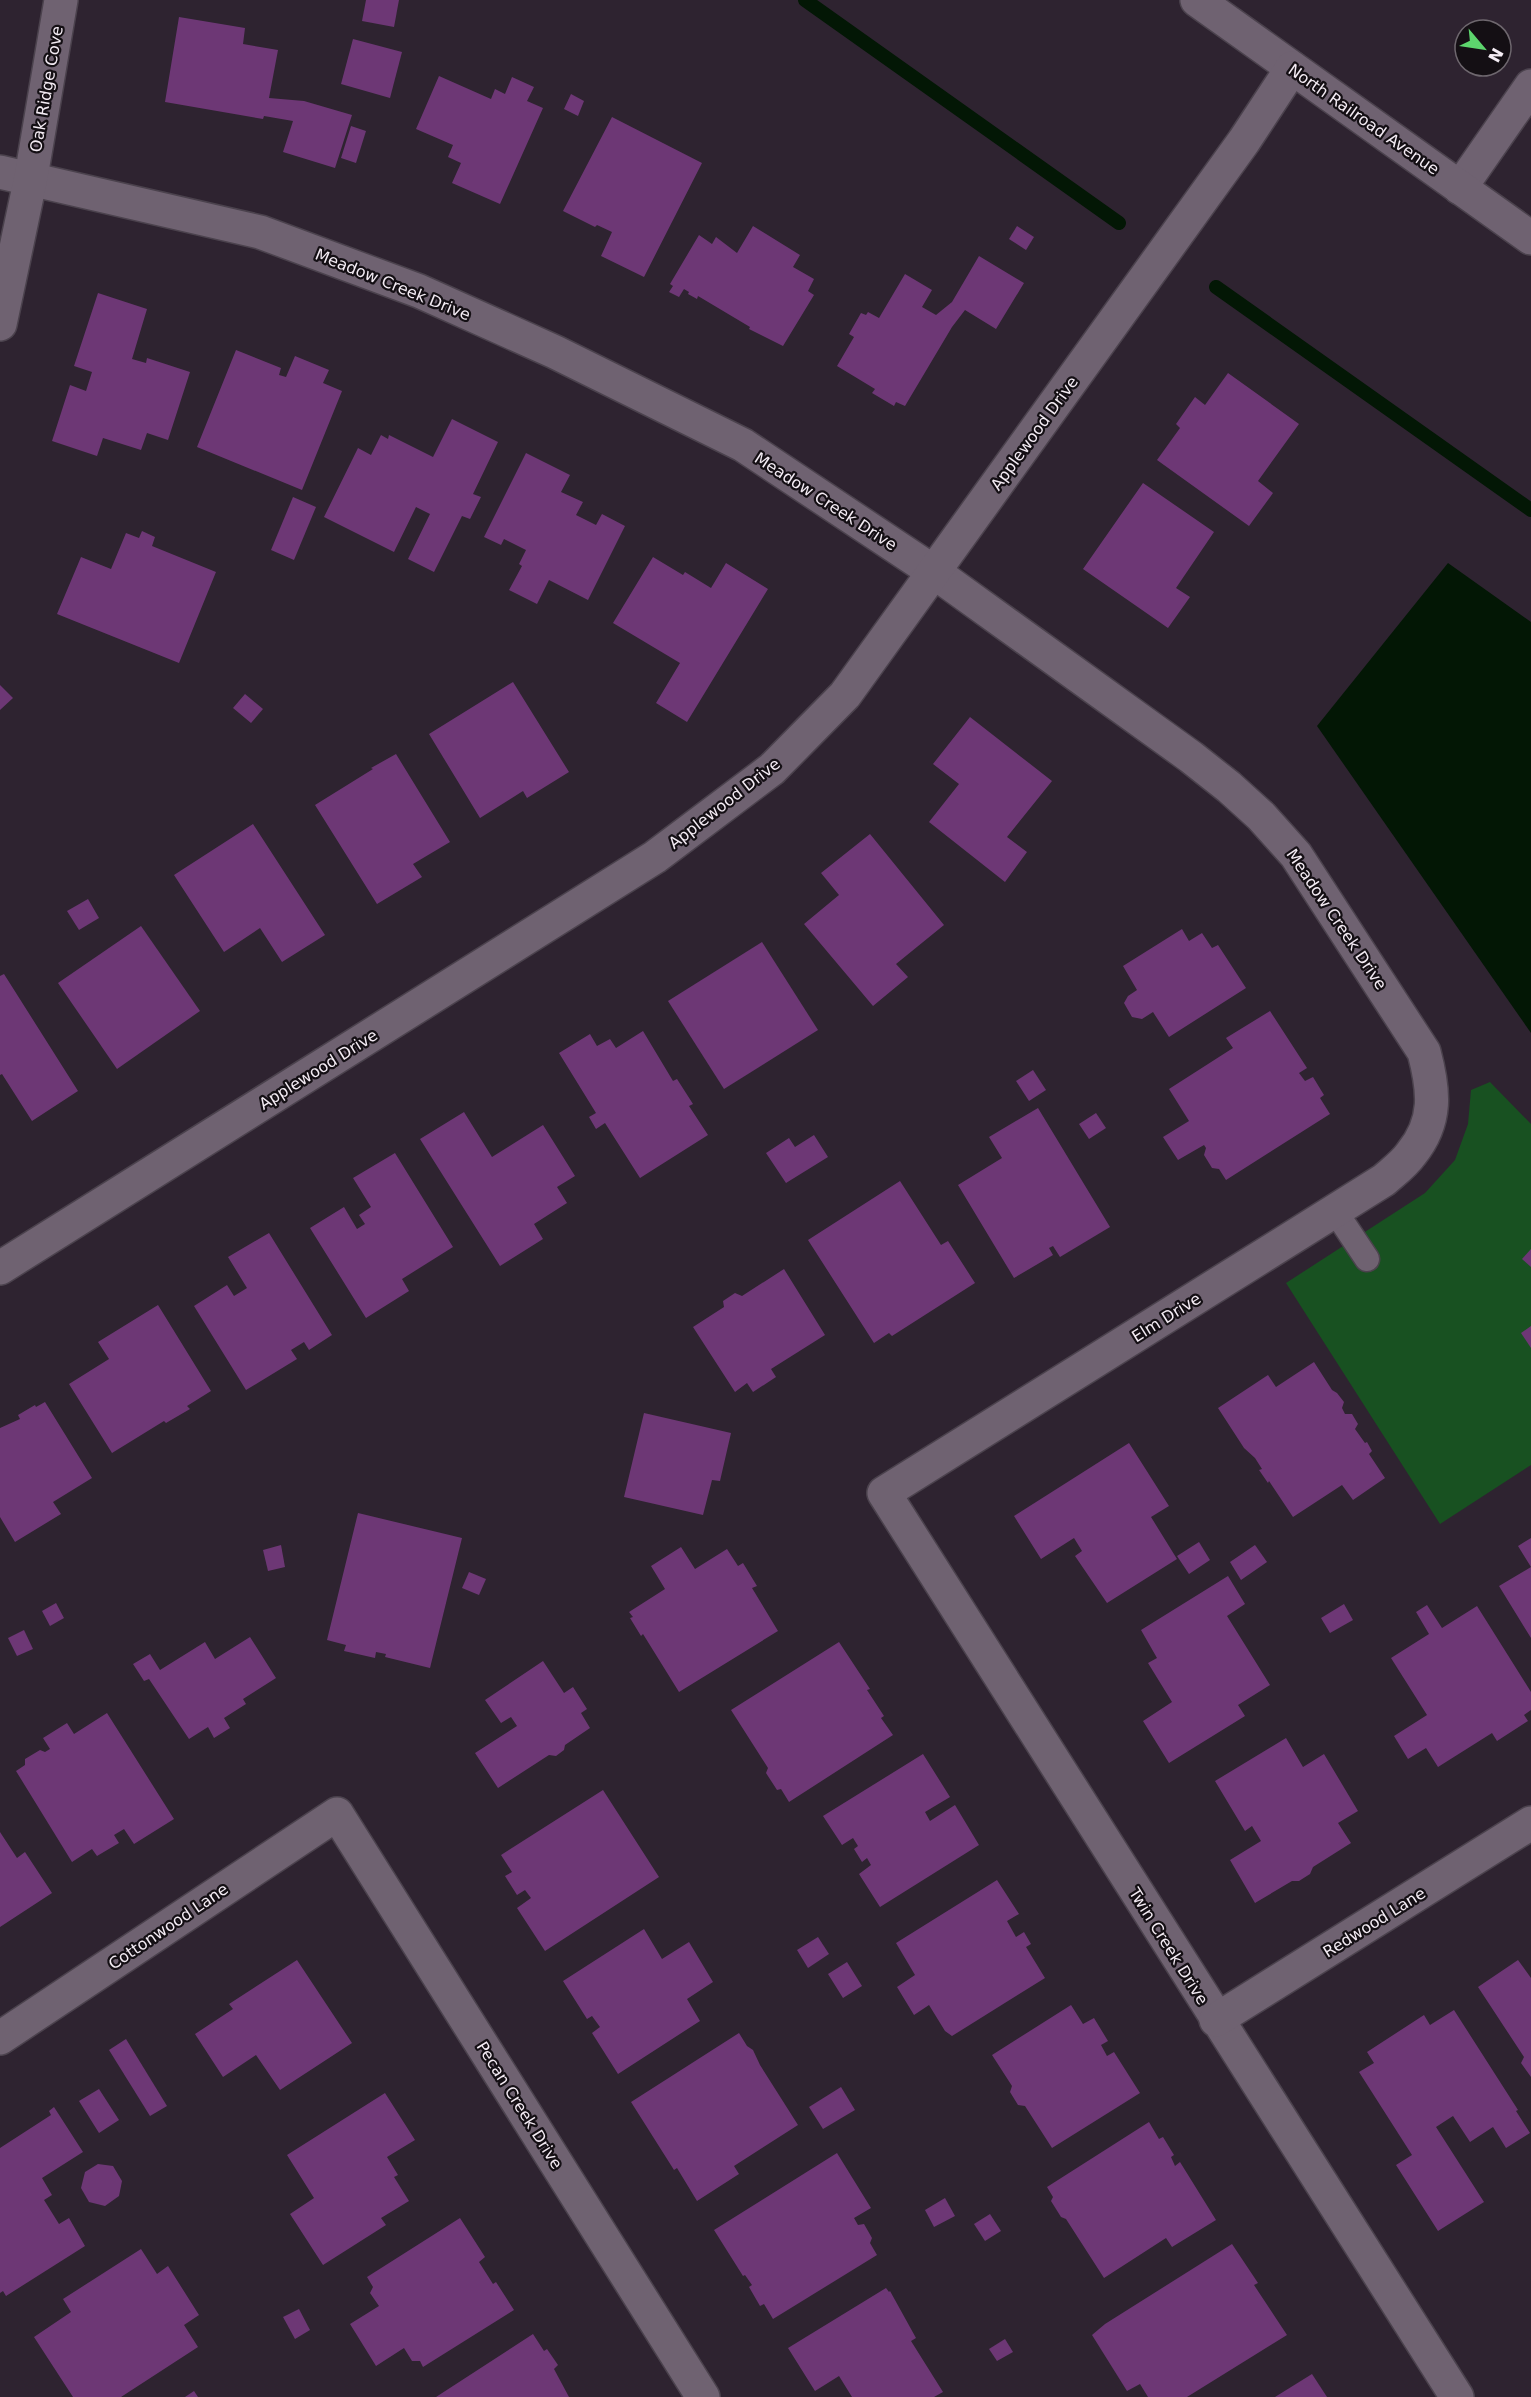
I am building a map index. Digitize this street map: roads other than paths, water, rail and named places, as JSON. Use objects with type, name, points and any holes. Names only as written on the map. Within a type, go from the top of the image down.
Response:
[{"type":"street","name":"Oak Ridge Cove","points":[[0,324],[16,175],[61,0]]},
{"type":"street","name":"North Railroad Avenue","points":[[1197,0],[1531,238]]},
{"type":"street","name":"Applewood Drive","points":[[0,1268],[655,857],[772,769],[845,694],[1244,141],[1292,68]]},
{"type":"street","points":[[1460,188],[1531,86]]},
{"type":"street","name":"Meadow Creek Drive","points":[[16,175],[260,232],[419,291],[555,352],[743,446],[934,573],[1191,757],[1261,816],[1296,855],[1424,1052],[1433,1086],[1430,1121]]},
{"type":"street","name":"Elm Drive","points":[[884,1493],[1384,1180],[1412,1154],[1430,1121]]},
{"type":"street","name":"Twin Creek Drive","points":[[884,1493],[1457,2397]]},
{"type":"street","name":"Cottonwood Lane","points":[[0,2038],[337,1814]]},
{"type":"street","name":"Pecan Creek Drive","points":[[337,1814],[703,2397]]},
{"type":"street","name":"Redwood Lane","points":[[1216,2020],[1531,1823]]},
{"type":"lane","points":[[1335,1211],[1367,1259]]},
{"type":"waterway","points":[[805,0],[1119,223]]},
{"type":"waterway","points":[[1216,287],[1531,510]]}]
